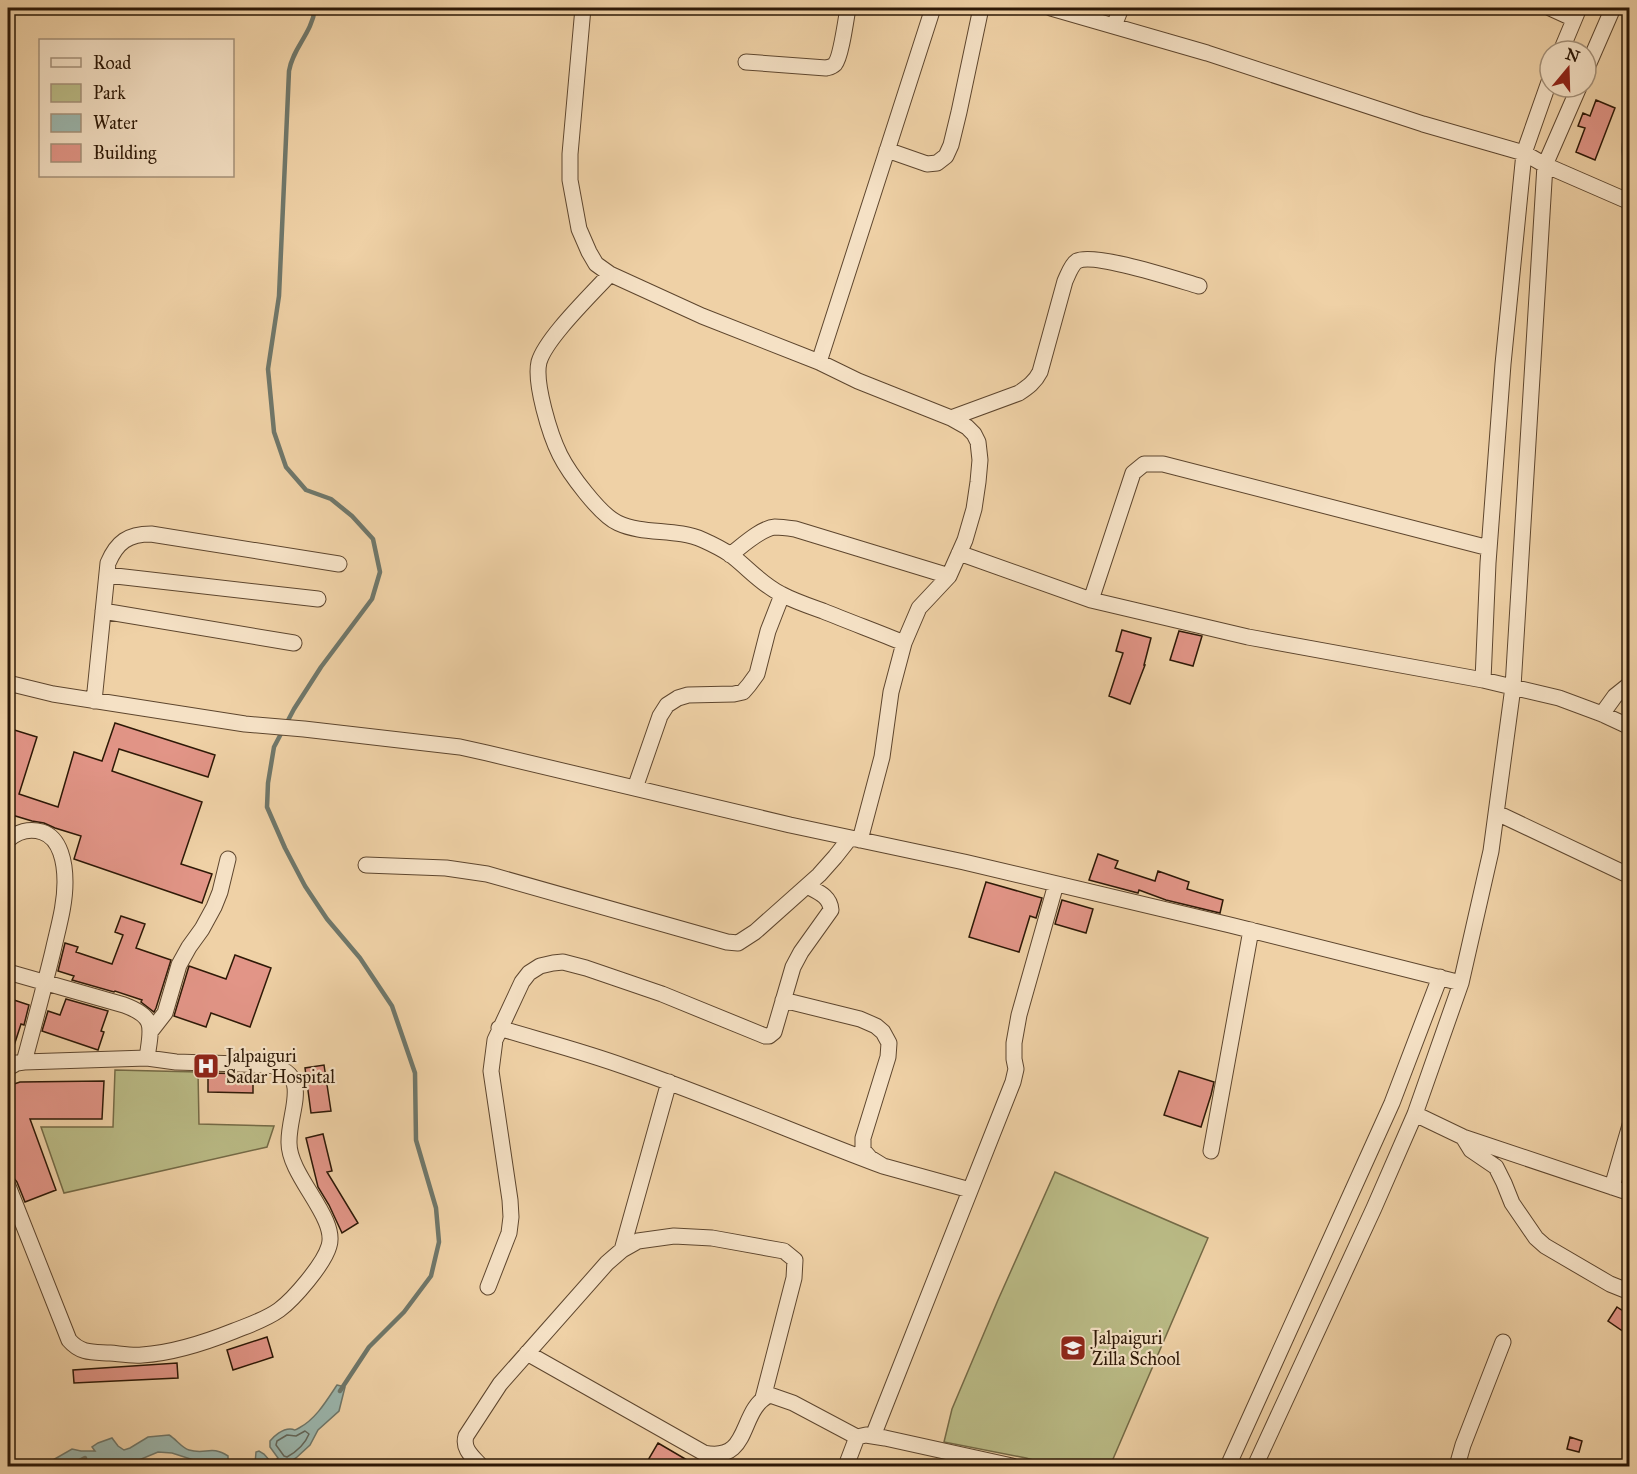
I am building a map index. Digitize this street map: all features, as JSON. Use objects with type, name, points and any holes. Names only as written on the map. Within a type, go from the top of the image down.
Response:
[{"type":"street","points":[[366,865],[446,868],[487,874],[727,942],[738,943],[755,932],[807,886],[855,838],[882,757],[891,692],[904,643],[919,608],[950,576],[965,540],[974,509],[980,459],[978,442],[967,427],[951,418],[858,381],[819,362],[702,316],[610,274],[596,264],[579,230],[570,180],[570,154],[583,8]]},
{"type":"street","points":[[746,62],[826,68],[833,66],[837,62],[840,51],[848,8]]},
{"type":"street","points":[[819,362],[933,8]]},
{"type":"street","points":[[887,150],[927,164],[937,163],[946,156],[951,145],[981,8]]},
{"type":"street","points":[[1051,8],[1304,84],[1423,124],[1524,153],[1545,165],[1629,202]]},
{"type":"street","points":[[1114,26],[1120,8]]},
{"type":"street","points":[[1550,8],[1577,13],[1566,39]]},
{"type":"street","points":[[1598,42],[1613,8]]},
{"type":"street","points":[[1483,680],[1489,548],[1503,364],[1524,153],[1543,99]]},
{"type":"street","points":[[1255,1467],[1374,1208],[1414,1114],[1461,983],[1491,851],[1513,687],[1545,165],[1574,99]]},
{"type":"street","points":[[951,418],[1020,393],[1036,379],[1040,372],[1065,281],[1077,261],[1090,259],[1108,261],[1199,286]]},
{"type":"street","points":[[610,274],[545,349],[539,363],[538,378],[543,405],[554,442],[569,471],[600,509],[616,523],[630,527],[675,532],[700,539],[730,555],[762,583],[782,596],[904,643]]},
{"type":"street","points":[[1091,600],[1133,473],[1144,464],[1164,464],[1489,548]]},
{"type":"street","points":[[730,555],[774,527],[795,529],[950,576]]},
{"type":"street","points":[[94,701],[108,563],[114,550],[126,539],[137,534],[151,534],[339,564]]},
{"type":"street","points":[[959,553],[1091,600],[1248,637],[1513,687],[1559,698],[1602,714],[1629,728]]},
{"type":"street","points":[[106,575],[318,599]]},
{"type":"street","points":[[635,788],[660,716],[667,705],[688,695],[743,692],[749,685],[757,674],[768,631],[782,596]]},
{"type":"street","points":[[103,611],[294,643]]},
{"type":"street","points":[[8,683],[53,694],[246,724],[460,747],[964,862],[1251,930],[1461,983]]},
{"type":"street","points":[[1602,714],[1615,696],[1629,684]]},
{"type":"street","points":[[1497,813],[1629,876]]},
{"type":"street","points":[[8,840],[14,834],[21,832],[36,830],[45,832],[52,837],[61,853],[64,866],[64,898],[45,984],[24,1062]]},
{"type":"street","points":[[151,1031],[165,1013],[180,965],[214,907],[228,859]]},
{"type":"street","points":[[873,1436],[1013,1082],[1016,1069],[1014,1043],[1020,1015],[1056,884]]},
{"type":"street","points":[[488,1287],[508,1233],[511,1217],[491,1071],[499,1028],[522,982],[540,966],[563,962],[662,994],[769,1036],[774,1032],[793,967],[831,910],[828,898],[807,886]]},
{"type":"street","points":[[1211,1151],[1251,930]]},
{"type":"street","points":[[8,972],[131,1008],[144,1016],[151,1026],[147,1058]]},
{"type":"street","points":[[1228,1467],[1392,1103],[1440,977]]},
{"type":"street","points":[[783,999],[860,1019],[883,1032],[889,1043],[888,1057],[863,1138],[863,1150],[870,1158],[883,1166]]},
{"type":"street","points":[[499,1028],[669,1082],[883,1166],[970,1190]]},
{"type":"street","points":[[8,1068],[24,1062],[147,1058],[176,1062],[268,1065],[290,1073],[294,1079],[296,1093],[288,1138],[289,1150],[292,1162],[325,1220],[330,1234],[330,1245],[315,1271],[294,1296],[279,1310],[259,1321],[209,1341],[178,1350],[140,1356],[85,1352],[75,1347],[69,1340],[8,1186]]},
{"type":"street","points":[[622,1250],[669,1082]]},
{"type":"street","points":[[1414,1114],[1463,1137],[1629,1193]]},
{"type":"street","points":[[1612,1187],[1629,1125]]},
{"type":"street","points":[[1463,1137],[1471,1150],[1496,1167],[1512,1203],[1536,1238],[1545,1246],[1610,1284],[1629,1292]]},
{"type":"street","points":[[481,1467],[465,1446],[466,1437],[500,1384],[527,1353],[607,1263],[622,1250],[638,1241],[656,1237],[703,1237],[784,1251],[795,1260],[794,1278],[763,1398],[735,1447],[727,1454],[701,1460],[527,1353]]},
{"type":"street","points":[[1457,1467],[1463,1445],[1503,1342]]},
{"type":"street","points":[[763,1398],[771,1395],[793,1403],[857,1437],[873,1436],[1012,1467]]},
{"type":"street","points":[[846,1467],[857,1437]]},
{"type":"green space","points":[[115,1070],[198,1072],[199,1124],[274,1126],[267,1147],[64,1193],[41,1127],[113,1127]]},
{"type":"green space","points":[[1055,1172],[1208,1238],[1110,1466],[1054,1466],[1026,1458],[944,1442],[952,1409]]},
{"type":"water","points":[[1629,126],[1629,176],[1624,164],[1622,144]]},
{"type":"water","points":[[337,1385],[345,1387],[339,1411],[318,1430],[310,1445],[283,1466],[252,1466],[255,1464],[256,1452],[259,1451],[270,1461],[275,1461],[278,1458],[270,1447],[270,1441],[281,1431],[296,1430],[311,1420]]},
{"type":"water","points":[[169,1435],[189,1450],[217,1451],[228,1456],[228,1464],[231,1466],[212,1466],[172,1453],[158,1452],[139,1460],[111,1463],[78,1461],[68,1466],[32,1466],[53,1460],[72,1449],[95,1451],[92,1447],[112,1438],[124,1450],[148,1437]]},
{"type":"building","points":[[1596,100],[1615,108],[1595,160],[1576,152],[1585,128],[1578,126],[1583,113],[1590,116]]},
{"type":"building","points":[[1122,630],[1151,638],[1145,665],[1130,704],[1109,696],[1123,653],[1116,651]]},
{"type":"building","points":[[1179,631],[1202,636],[1193,666],[1170,660]]},
{"type":"building","points":[[115,723],[215,755],[208,777],[119,749],[112,771],[202,802],[181,864],[212,874],[202,903],[74,859],[81,836],[12,815],[8,821],[8,728],[37,737],[19,794],[58,807],[74,752],[102,761]]},
{"type":"building","points":[[1098,854],[1118,861],[1115,868],[1155,881],[1158,871],[1189,882],[1187,889],[1223,900],[1220,913],[1166,900],[1139,890],[1138,893],[1089,880]]},
{"type":"building","points":[[986,882],[1042,898],[1036,918],[1030,916],[1019,952],[969,937]]},
{"type":"building","points":[[1062,900],[1093,909],[1086,933],[1055,924]]},
{"type":"building","points":[[121,916],[145,924],[136,948],[171,960],[154,1012],[141,1002],[142,1000],[72,980],[74,976],[58,971],[65,943],[78,947],[76,952],[112,964],[123,935],[115,932]]},
{"type":"building","points":[[235,955],[271,968],[250,1027],[211,1013],[206,1027],[174,1016],[189,966],[226,979]]},
{"type":"building","points":[[8,998],[29,1005],[24,1025],[21,1024],[11,1055],[8,1057]]},
{"type":"building","points":[[66,999],[108,1011],[101,1031],[104,1032],[98,1050],[42,1031],[48,1011],[60,1015]]},
{"type":"building","points":[[324,1065],[331,1111],[311,1113],[305,1068]]},
{"type":"building","points":[[1179,1071],[1214,1082],[1201,1127],[1164,1115]]},
{"type":"building","points":[[208,1073],[253,1074],[253,1093],[208,1092]]},
{"type":"building","points":[[104,1081],[102,1119],[30,1119],[56,1190],[25,1202],[17,1182],[9,1176],[8,1172],[8,1086],[20,1082]]},
{"type":"building","points":[[323,1134],[332,1171],[327,1172],[358,1223],[342,1233],[318,1187],[306,1138]]},
{"type":"building","points":[[1617,1307],[1629,1315],[1629,1323],[1624,1332],[1608,1321]]},
{"type":"building","points":[[267,1337],[273,1357],[233,1370],[227,1350]]},
{"type":"building","points":[[177,1363],[178,1378],[74,1383],[73,1370]]},
{"type":"building","points":[[1570,1437],[1582,1441],[1579,1452],[1567,1449]]},
{"type":"building","points":[[658,1443],[699,1467],[644,1467]]},
{"type":"waterway","points":[[315,8],[310,25],[294,55],[289,71],[279,296],[268,369],[274,432],[286,467],[306,490],[331,499],[352,516],[373,539],[380,572],[372,599],[321,667],[294,709],[274,747],[267,807],[305,886],[327,919],[360,958],[392,1006],[415,1073],[416,1140],[436,1208],[439,1242],[431,1276],[404,1312],[369,1347],[340,1391]]},
{"type":"waterway","points":[[70,1466],[85,1458]]},
{"type":"place","name":"Jalpaiguri Sadar Hospital","points":[[206,1066]]},
{"type":"place","name":"Jalpaiguri Zilla School","points":[[1073,1348]]}]
